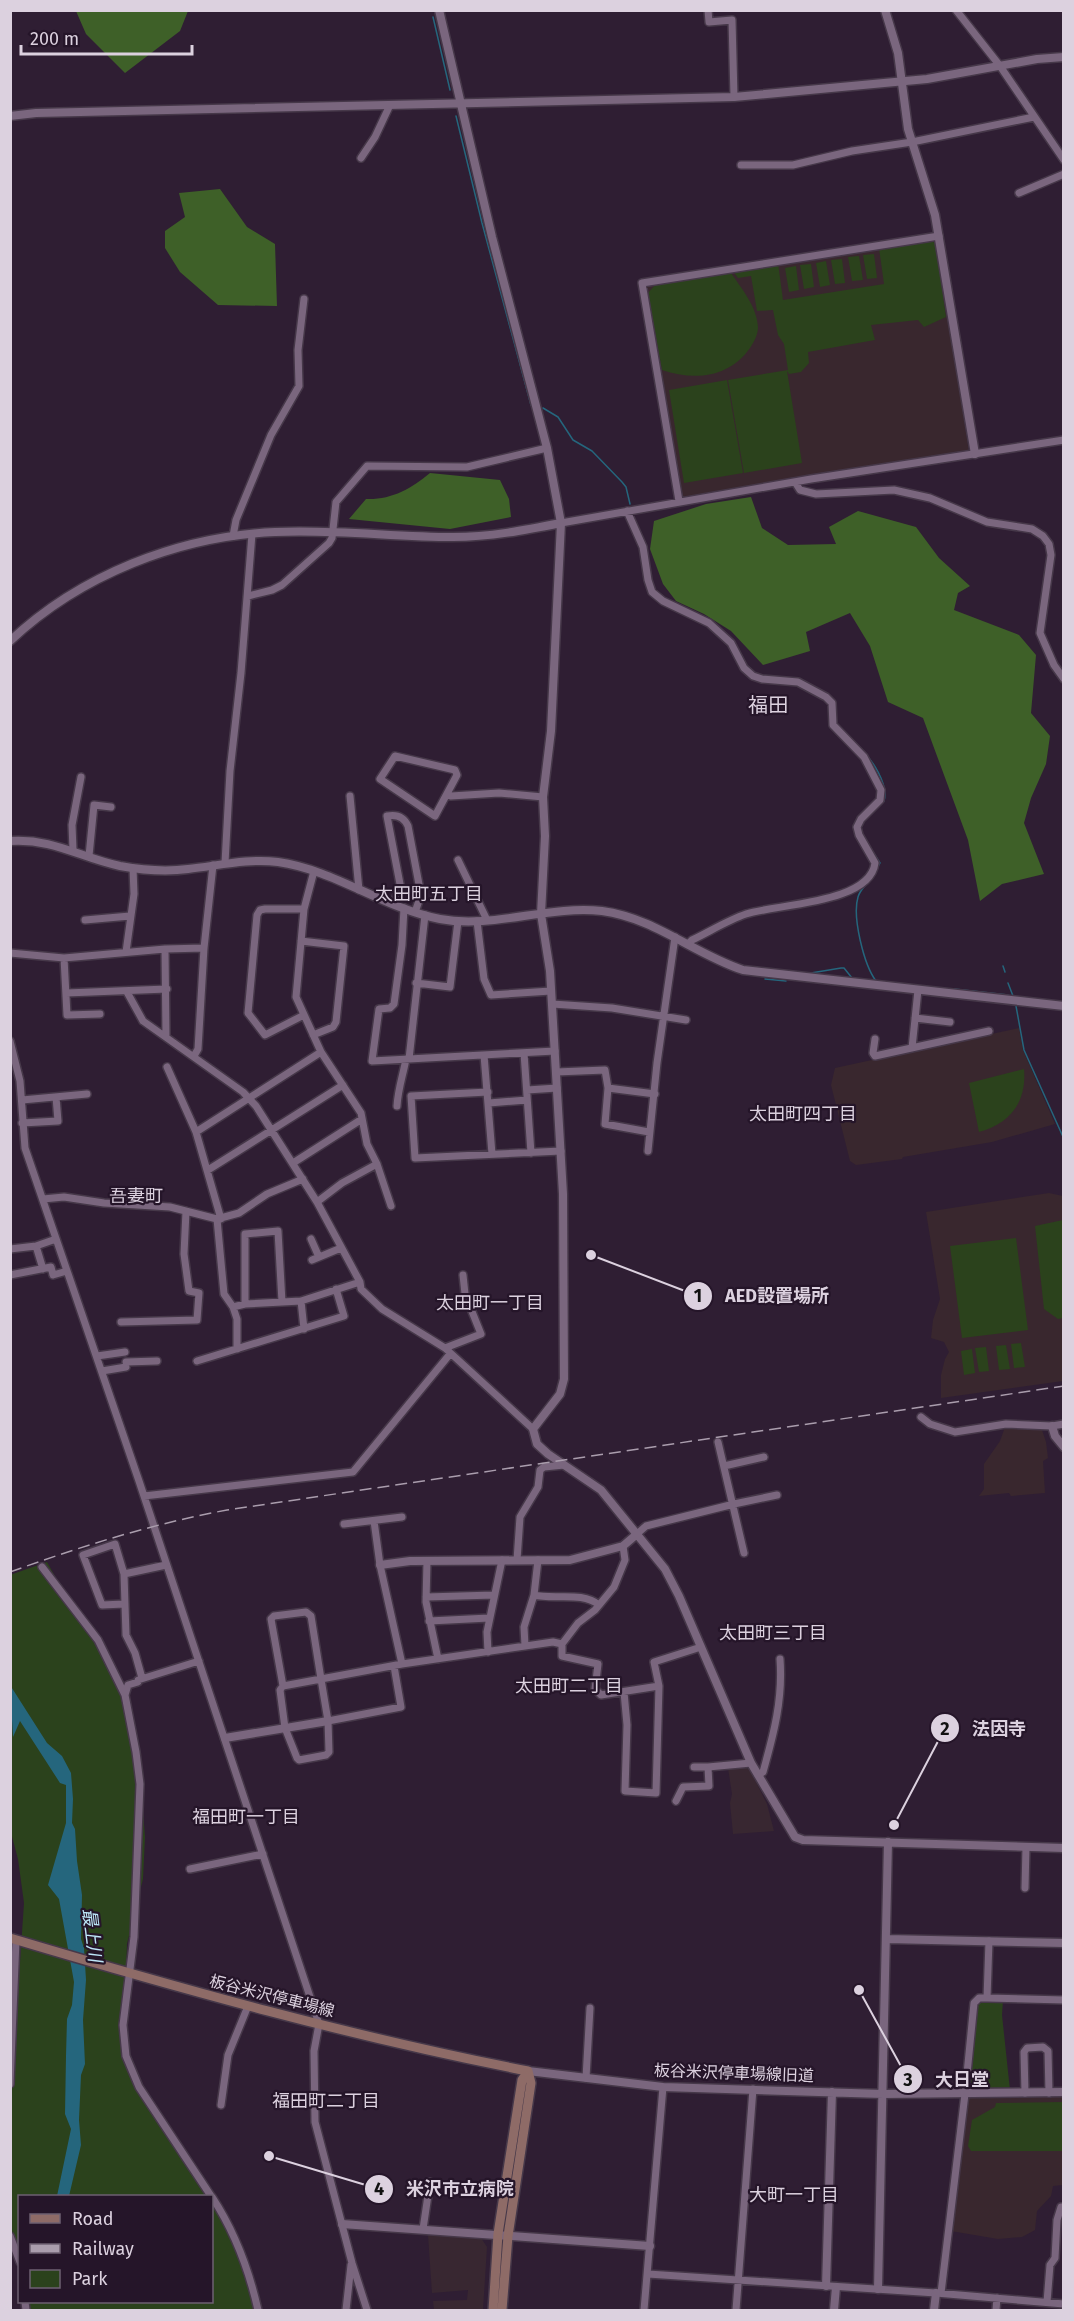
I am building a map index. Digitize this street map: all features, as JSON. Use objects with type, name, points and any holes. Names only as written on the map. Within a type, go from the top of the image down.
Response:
[{"type":"main road","name":"板谷米沢停車場線","points":[[16,1940],[248,2006],[459,2057],[528,2071]]},
{"type":"main road","points":[[493,2310],[503,2235],[531,2083],[528,2071]]},
{"type":"main road","points":[[502,2310],[503,2235]]},
{"type":"street","points":[[439,10],[492,237],[548,448],[561,523],[551,731],[543,797],[545,836],[541,914],[552,1004],[565,1230],[564,1379],[560,1394],[533,1429]]},
{"type":"street","points":[[708,10],[709,22],[732,20],[734,96]]},
{"type":"street","points":[[885,10],[894,38],[912,142],[932,201],[975,454]]},
{"type":"street","points":[[960,12],[1064,160]]},
{"type":"street","points":[[10,116],[36,113],[734,96],[902,82],[1037,59],[1064,57]]},
{"type":"street","points":[[361,158],[375,137],[390,105]]},
{"type":"street","points":[[741,165],[793,165],[852,151],[912,142],[1034,117]]},
{"type":"street","points":[[1019,193],[1064,174]]},
{"type":"street","points":[[679,501],[642,283],[939,236]]},
{"type":"street","points":[[232,536],[236,520],[271,435],[299,386],[298,350],[304,298]]},
{"type":"street","points":[[10,641],[64,600],[113,573],[169,551],[232,536],[333,532],[473,537],[510,533],[679,501],[1064,440]]},
{"type":"street","points":[[248,596],[282,585],[329,543],[333,532],[336,502],[367,466],[467,467],[548,448]]},
{"type":"street","points":[[795,482],[800,490],[816,494],[894,490],[930,498],[987,522],[1025,527],[1043,536],[1049,544],[1051,555],[1040,633],[1054,666],[1064,679]]},
{"type":"street","points":[[627,511],[643,547],[652,592],[663,601],[709,622],[731,643],[744,668],[753,676],[798,682],[830,700],[835,729],[864,757],[881,790],[880,800],[861,819],[857,828],[875,863],[873,872],[862,883],[834,897],[748,913],[688,944]]},
{"type":"street","points":[[225,863],[230,771],[252,534]]},
{"type":"street","points":[[395,756],[455,770],[457,775],[447,794],[435,816],[380,779],[395,756]]},
{"type":"street","points":[[73,850],[72,825],[81,777]]},
{"type":"street","points":[[447,794],[451,796],[499,793],[543,797]]},
{"type":"street","points":[[350,796],[359,890]]},
{"type":"street","points":[[89,856],[94,805],[111,807]]},
{"type":"street","points":[[394,903],[400,884],[387,816],[398,815],[406,821],[408,826],[421,894],[415,912]]},
{"type":"street","points":[[10,841],[39,841],[133,868],[175,870],[225,863],[277,861],[314,871],[415,912],[458,921],[585,910],[613,913],[649,923],[743,970],[1064,1006]]},
{"type":"street","points":[[458,860],[487,920]]},
{"type":"street","points":[[194,1056],[198,1049],[204,948],[213,865]]},
{"type":"street","points":[[126,952],[134,894],[133,868]]},
{"type":"street","points":[[314,871],[304,909],[296,997],[321,1052],[362,1119],[367,1144],[378,1164],[391,1206]]},
{"type":"street","points":[[404,908],[402,945],[394,1004],[390,1008],[379,1009],[372,1061],[555,1051]]},
{"type":"street","points":[[304,909],[265,909],[260,910],[257,915],[248,1013],[265,1035],[304,1015]]},
{"type":"street","points":[[397,1106],[398,1085],[407,1059],[425,915]]},
{"type":"street","points":[[85,920],[130,916]]},
{"type":"street","points":[[416,983],[450,987],[458,921]]},
{"type":"street","points":[[477,921],[484,979],[491,995],[551,991]]},
{"type":"street","points":[[648,1151],[657,1063],[675,937]]},
{"type":"street","points":[[301,941],[344,946],[336,1022],[333,1027],[313,1035]]},
{"type":"street","points":[[10,953],[64,958],[204,948]]},
{"type":"street","points":[[165,949],[166,1036]]},
{"type":"street","points":[[64,958],[67,1015],[100,1014]]},
{"type":"street","points":[[66,993],[167,989]]},
{"type":"street","points":[[912,1048],[918,990]]},
{"type":"street","points":[[127,992],[143,1021],[249,1098],[317,1202],[360,1282],[361,1289],[382,1309],[448,1351],[533,1429],[537,1444],[542,1450],[601,1490],[637,1534],[671,1579],[751,1763],[795,1838],[1064,1848]]},
{"type":"street","points":[[552,1004],[612,1008],[686,1020]]},
{"type":"street","points":[[915,1018],[950,1022]]},
{"type":"street","points":[[874,1039],[873,1053],[875,1056],[989,1031]]},
{"type":"street","points":[[10,1041],[19,1074],[25,1148],[144,1496],[319,2024],[314,2051],[315,2122],[352,2263],[367,2310]]},
{"type":"street","points":[[196,1132],[321,1052]]},
{"type":"street","points":[[524,1053],[531,1153]]},
{"type":"street","points":[[484,1055],[492,1154]]},
{"type":"street","points":[[167,1067],[196,1132],[208,1170],[219,1219],[224,1294],[237,1318],[237,1349]]},
{"type":"street","points":[[556,1072],[604,1070],[608,1088],[605,1124],[649,1132]]},
{"type":"street","points":[[208,1170],[343,1085]]},
{"type":"street","points":[[527,1090],[557,1088]]},
{"type":"street","points":[[608,1088],[655,1094]]},
{"type":"street","points":[[488,1092],[411,1096],[415,1158],[561,1151]]},
{"type":"street","points":[[22,1101],[87,1094]]},
{"type":"street","points":[[22,1123],[58,1121],[56,1097]]},
{"type":"street","points":[[489,1103],[527,1100]]},
{"type":"street","points":[[293,1163],[362,1119]]},
{"type":"street","points":[[317,1202],[342,1183],[378,1164]]},
{"type":"street","points":[[43,1199],[64,1197],[104,1203],[170,1207],[219,1219],[239,1213],[267,1194],[303,1179]]},
{"type":"street","points":[[121,1322],[197,1320],[199,1293],[189,1291],[184,1254],[186,1211]]},
{"type":"street","points":[[245,1304],[245,1234],[278,1231],[282,1302]]},
{"type":"street","points":[[10,1249],[36,1246],[56,1239]]},
{"type":"street","points":[[311,1239],[315,1258],[341,1248]]},
{"type":"street","points":[[36,1246],[43,1269]]},
{"type":"street","points":[[10,1275],[51,1267],[53,1275],[67,1271]]},
{"type":"street","points":[[144,1496],[353,1472],[448,1351],[481,1334],[465,1294],[463,1275]]},
{"type":"street","points":[[233,1307],[301,1300],[360,1282]]},
{"type":"street","points":[[197,1361],[344,1316],[336,1289]]},
{"type":"street","points":[[301,1300],[304,1329]]},
{"type":"street","points":[[97,1356],[125,1352]]},
{"type":"street","points":[[102,1371],[157,1361]]},
{"type":"street","points":[[921,1417],[930,1424],[955,1432],[1006,1424],[1052,1426],[1064,1424]]},
{"type":"street","points":[[1052,1426],[1055,1436],[1064,1448]]},
{"type":"street","points":[[718,1442],[744,1552]]},
{"type":"street","points":[[724,1466],[764,1457]]},
{"type":"street","points":[[517,1560],[520,1517],[538,1487],[540,1470],[544,1467],[564,1465]]},
{"type":"street","points":[[380,1564],[428,1561],[570,1560],[623,1546],[646,1526],[734,1503],[777,1495]]},
{"type":"street","points":[[344,1524],[402,1517]]},
{"type":"street","points":[[225,1738],[401,1707],[398,1665],[374,1521]]},
{"type":"street","points":[[124,1604],[102,1605],[83,1555],[115,1544],[123,1574],[126,1635],[135,1653],[142,1678]]},
{"type":"street","points":[[623,1546],[625,1560],[614,1587],[599,1605],[578,1623],[562,1644],[562,1656],[598,1664],[595,1689],[601,1695],[659,1686]]},
{"type":"street","points":[[488,1652],[489,1618],[502,1560]]},
{"type":"street","points":[[525,1646],[524,1627],[534,1595],[538,1560]]},
{"type":"street","points":[[428,1561],[426,1597],[438,1659]]},
{"type":"street","points":[[123,1574],[166,1565]]},
{"type":"street","points":[[42,1567],[98,1640],[125,1695],[140,1784],[136,1899],[123,2025],[126,2056],[131,2070],[156,2115],[210,2195]]},
{"type":"street","points":[[426,1597],[494,1595]]},
{"type":"street","points":[[534,1595],[545,1598],[591,1598],[599,1605]]},
{"type":"street","points":[[306,1612],[310,1616],[321,1679],[328,1721],[329,1752],[326,1755],[300,1760],[297,1758],[285,1728],[280,1690],[283,1686],[271,1619],[274,1616],[306,1612]]},
{"type":"street","points":[[429,1621],[489,1618]]},
{"type":"street","points":[[283,1686],[398,1665],[553,1642],[562,1644]]},
{"type":"street","points":[[624,1692],[627,1725],[625,1791],[656,1793],[659,1686],[654,1662],[701,1647]]},
{"type":"street","points":[[758,1775],[763,1772],[782,1686],[780,1659]]},
{"type":"street","points":[[125,1695],[128,1685],[142,1678],[199,1661]]},
{"type":"street","points":[[693,1767],[751,1763]]},
{"type":"street","points":[[676,1801],[682,1787],[709,1786],[708,1767]]},
{"type":"street","points":[[878,2289],[888,1842]]},
{"type":"street","points":[[1025,1888],[1026,1847]]},
{"type":"street","points":[[190,1869],[263,1854]]},
{"type":"street","points":[[887,1939],[1064,1943]]},
{"type":"street","points":[[10,2084],[16,1940]]},
{"type":"street","points":[[987,1998],[989,1941]]},
{"type":"street","points":[[934,2310],[965,2094],[974,2003],[979,1998],[1064,2000]]},
{"type":"street","points":[[221,2105],[228,2055],[248,2006]]},
{"type":"street","points":[[586,2078],[590,2008]]},
{"type":"street","points":[[1025,2093],[1024,2052],[1027,2048],[1043,2047],[1048,2051],[1049,2092]]},
{"type":"street","name":"板谷米沢停車場線旧道","points":[[528,2071],[663,2087],[832,2092],[826,2286]]},
{"type":"street","points":[[644,2310],[663,2087]]},
{"type":"street","points":[[736,2310],[753,2089]]},
{"type":"street","points":[[832,2092],[884,2094],[1064,2092]]},
{"type":"street","points":[[423,2229],[430,2182]]},
{"type":"street","points":[[213,2200],[234,2235],[248,2272],[258,2310]]},
{"type":"street","points":[[1047,2302],[1050,2265],[1055,2258],[1057,2220],[1061,2206],[1064,2207]]},
{"type":"street","points":[[342,2224],[650,2246]]},
{"type":"street","points":[[10,2236],[18,2257]]},
{"type":"street","points":[[346,2310],[352,2263]]},
{"type":"street","points":[[648,2274],[938,2293],[1064,2304]]},
{"type":"street","points":[[834,2310],[836,2287]]},
{"type":"street","points":[[996,2310],[997,2298]]},
{"type":"shaded area","points":[[936,238],[969,452],[681,497],[644,285]]},
{"type":"shaded area","points":[[1019,1028],[1023,1050],[1055,1124],[992,1142],[902,1159],[856,1165],[850,1161],[831,1085],[835,1068]]},
{"type":"shaded area","points":[[1049,1193],[1063,1196],[1063,1381],[941,1398],[941,1375],[949,1352],[944,1342],[931,1338],[933,1320],[940,1299],[926,1212]]},
{"type":"shaded area","points":[[1027,1426],[1042,1430],[1046,1442],[1048,1458],[1043,1461],[1045,1493],[979,1496],[984,1489],[984,1464],[1000,1441],[1005,1427]]},
{"type":"shaded area","points":[[748,1766],[767,1804],[774,1831],[733,1834],[730,1803],[732,1794],[728,1768]]},
{"type":"shaded area","points":[[1063,2096],[1063,2185],[1053,2186],[1051,2196],[1037,2211],[1035,2230],[1022,2237],[998,2239],[951,2231],[966,2097]]},
{"type":"shaded area","points":[[428,2235],[481,2238],[487,2247],[483,2310],[434,2310],[433,2301],[467,2300],[468,2290],[432,2293]]},
{"type":"green space","points":[[76,11],[188,11],[180,31],[125,73],[86,34]]},
{"type":"green space","points":[[220,189],[247,227],[275,244],[277,306],[218,305],[180,272],[165,248],[165,231],[185,217],[179,193]]},
{"type":"green space","points":[[935,239],[946,317],[924,327],[918,320],[871,325],[875,340],[808,352],[809,363],[801,372],[789,374],[787,371],[802,463],[744,473],[728,380],[788,370],[784,344],[778,335],[773,310],[757,311],[751,276],[738,278],[733,271],[778,263],[783,300],[884,284],[879,248]]},
{"type":"green space","points":[[874,254],[877,278],[867,279],[863,255]]},
{"type":"green space","points":[[859,256],[863,280],[852,281],[848,257]]},
{"type":"green space","points":[[842,259],[845,283],[835,284],[831,260]]},
{"type":"green space","points":[[826,261],[830,285],[820,287],[816,263]]},
{"type":"green space","points":[[811,264],[814,287],[804,289],[800,265]]},
{"type":"green space","points":[[796,266],[799,290],[789,292],[785,268]]},
{"type":"green space","points":[[731,273],[755,312],[758,327],[750,348],[732,366],[710,374],[686,375],[662,370],[648,293],[655,285]]},
{"type":"green space","points":[[727,380],[743,473],[684,483],[669,390]]},
{"type":"green space","points":[[430,473],[500,480],[509,499],[511,517],[450,529],[349,519],[366,499],[384,498],[400,492],[416,484]]},
{"type":"green space","points":[[751,497],[762,528],[788,545],[836,544],[829,527],[858,511],[916,527],[939,558],[970,586],[958,593],[954,610],[1019,635],[1036,655],[1031,713],[1050,736],[1046,764],[1031,798],[1024,823],[1044,874],[1002,884],[980,901],[968,840],[923,718],[888,702],[870,646],[850,613],[806,632],[810,651],[763,665],[731,631],[704,614],[676,601],[663,584],[650,549],[654,521],[706,504]]},
{"type":"green space","points":[[1024,1069],[1023,1092],[1014,1110],[1000,1123],[979,1132],[969,1083]]},
{"type":"green space","points":[[1063,1220],[1063,1318],[1058,1319],[1044,1309],[1035,1226]]},
{"type":"green space","points":[[1016,1238],[1028,1330],[962,1338],[950,1246]]},
{"type":"green space","points":[[1021,1343],[1025,1367],[1014,1368],[1011,1344]]},
{"type":"green space","points":[[1006,1345],[1010,1369],[999,1370],[996,1346]]},
{"type":"green space","points":[[986,1347],[989,1371],[979,1372],[975,1348]]},
{"type":"green space","points":[[972,1349],[975,1373],[964,1375],[961,1351]]},
{"type":"green space","points":[[47,1562],[65,1594],[100,1639],[123,1681],[139,1752],[145,1837],[143,1879],[127,1944],[123,2057],[208,2195],[18,2195],[18,2250],[11,2230],[10,2109],[24,1903],[18,1859],[10,1829],[10,1575]]},
{"type":"green space","points":[[980,2000],[1003,2000],[1002,2015],[1010,2090],[968,2091],[977,2003]]},
{"type":"green space","points":[[1063,2102],[1063,2151],[971,2151],[968,2146],[972,2120],[995,2107],[996,2103]]},
{"type":"green space","points":[[213,2203],[236,2246],[257,2310],[27,2310],[27,2303],[213,2303]]},
{"type":"water","points":[[10,1685],[47,1743],[62,1756],[71,1773],[72,1823],[75,1829],[82,1895],[81,1939],[84,1948],[86,1980],[83,2020],[85,2064],[81,2075],[79,2120],[81,2145],[69,2195],[57,2195],[71,2129],[65,2114],[66,2056],[67,2019],[72,2005],[74,1982],[59,1899],[48,1885],[66,1823],[66,1785],[60,1783],[20,1721],[13,1737]]},
{"type":"waterway","points":[[433,17],[450,90]]},
{"type":"waterway","points":[[456,116],[531,405]]},
{"type":"waterway","points":[[543,408],[558,417],[573,440],[592,451],[622,482],[626,487],[630,504]]},
{"type":"waterway","points":[[646,548],[649,564]]},
{"type":"waterway","points":[[684,608],[707,618]]},
{"type":"waterway","points":[[776,677],[798,679]]},
{"type":"waterway","points":[[860,748],[874,765],[884,788],[884,801],[873,812]]},
{"type":"waterway","points":[[867,843],[880,863],[872,877]]},
{"type":"waterway","points":[[869,881],[858,897],[857,916],[863,953],[876,981]]},
{"type":"waterway","points":[[1003,966],[1005,972]]},
{"type":"waterway","points":[[811,973],[844,968],[852,978]]},
{"type":"waterway","points":[[765,979],[786,981]]},
{"type":"waterway","points":[[1008,983],[1013,996]]},
{"type":"waterway","points":[[954,989],[1008,995]]},
{"type":"waterway","points":[[1016,1006],[1024,1050],[1064,1139]]},
{"type":"railway","points":[[10,1572],[117,1536],[227,1510],[1064,1386]]},
{"type":"place","name":"AED設置場所","points":[[591,1255]]},
{"type":"place","name":"法因寺","points":[[894,1825]]},
{"type":"place","name":"大日堂","points":[[859,1990]]},
{"type":"place","name":"米沢市立病院","points":[[269,2156]]},
{"type":"district","name":"福田","points":[[768,705]]},
{"type":"district","name":"太田町五丁目","points":[[429,894]]},
{"type":"district","name":"太田町四丁目","points":[[803,1114]]},
{"type":"district","name":"吾妻町","points":[[136,1196]]},
{"type":"district","name":"太田町一丁目","points":[[490,1303]]},
{"type":"district","name":"太田町三丁目","points":[[773,1633]]},
{"type":"district","name":"太田町二丁目","points":[[569,1686]]},
{"type":"district","name":"福田町一丁目","points":[[246,1817]]},
{"type":"district","name":"福田町二丁目","points":[[326,2101]]},
{"type":"district","name":"大町一丁目","points":[[794,2195]]},
{"type":"water label","name":"最上川","points":[[92,1935]]}]
